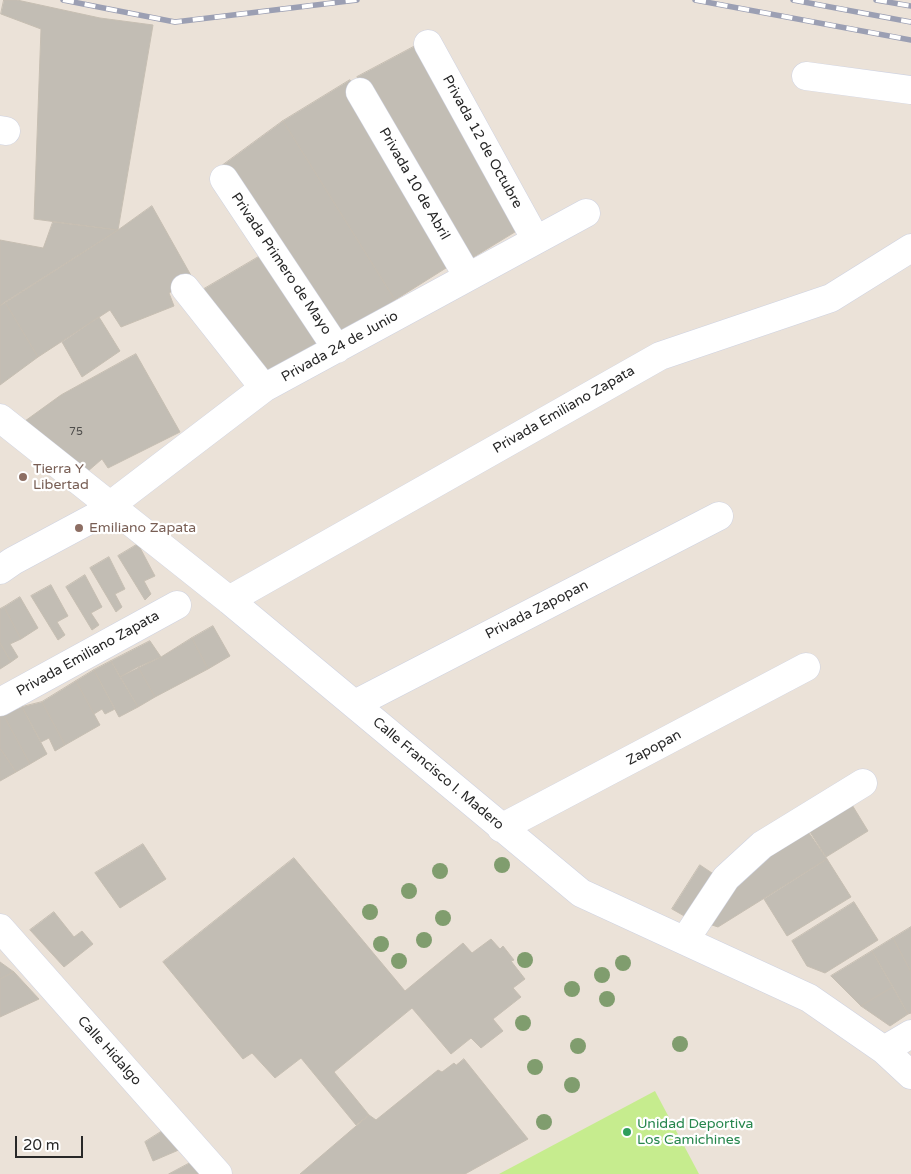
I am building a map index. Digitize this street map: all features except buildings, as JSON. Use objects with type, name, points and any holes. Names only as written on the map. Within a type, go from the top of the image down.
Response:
[{"type":"street","name":"Privada 12 de Octubre","points":[[428,44],[536,240]]},
{"type":"street","points":[[806,76],[911,90]]},
{"type":"street","name":"Privada 10 de Abril","points":[[360,92],[468,277]]},
{"type":"street","name":"Privada Primero de Mayo","points":[[224,179],[337,349]]},
{"type":"street","name":"Privada 24 de Junio","points":[[0,570],[13,561],[95,517],[264,388],[586,213]]},
{"type":"street","name":"Privada Emiliano Zapata","points":[[229,600],[660,356],[831,298],[911,248]]},
{"type":"street","points":[[185,288],[264,388]]},
{"type":"street","name":"Calle Francisco I. Madero","points":[[0,418],[229,600],[581,893],[809,998],[884,1050],[911,1075]]},
{"type":"street","name":"Privada Zapopan","points":[[355,704],[718,516]]},
{"type":"street","name":"Privada Emiliano Zapata","points":[[0,702],[177,606]]},
{"type":"street","name":"Zapopan","points":[[502,828],[806,667]]},
{"type":"street","points":[[685,940],[726,878],[762,845],[863,783]]},
{"type":"street","name":"Calle Hidalgo","points":[[0,928],[218,1174]]},
{"type":"street","points":[[884,1050],[911,1034]]},
{"type":"green space","name":"Unidad Deportiva Los Camichines","points":[[655,1091],[699,1174],[499,1174]]},
{"type":"railway","points":[[63,0],[175,22],[357,0]]},
{"type":"railway","points":[[695,0],[911,40]]},
{"type":"railway","points":[[793,0],[911,22]]},
{"type":"railway","points":[[876,0],[911,6]]},
{"type":"place","name":"Tierra Y Libertad","points":[[23,477]]},
{"type":"place","name":"Emiliano Zapata","points":[[79,528]]},
{"type":"place","name":"Unidad Deportiva Los Camichines","points":[[627,1132]]}]
